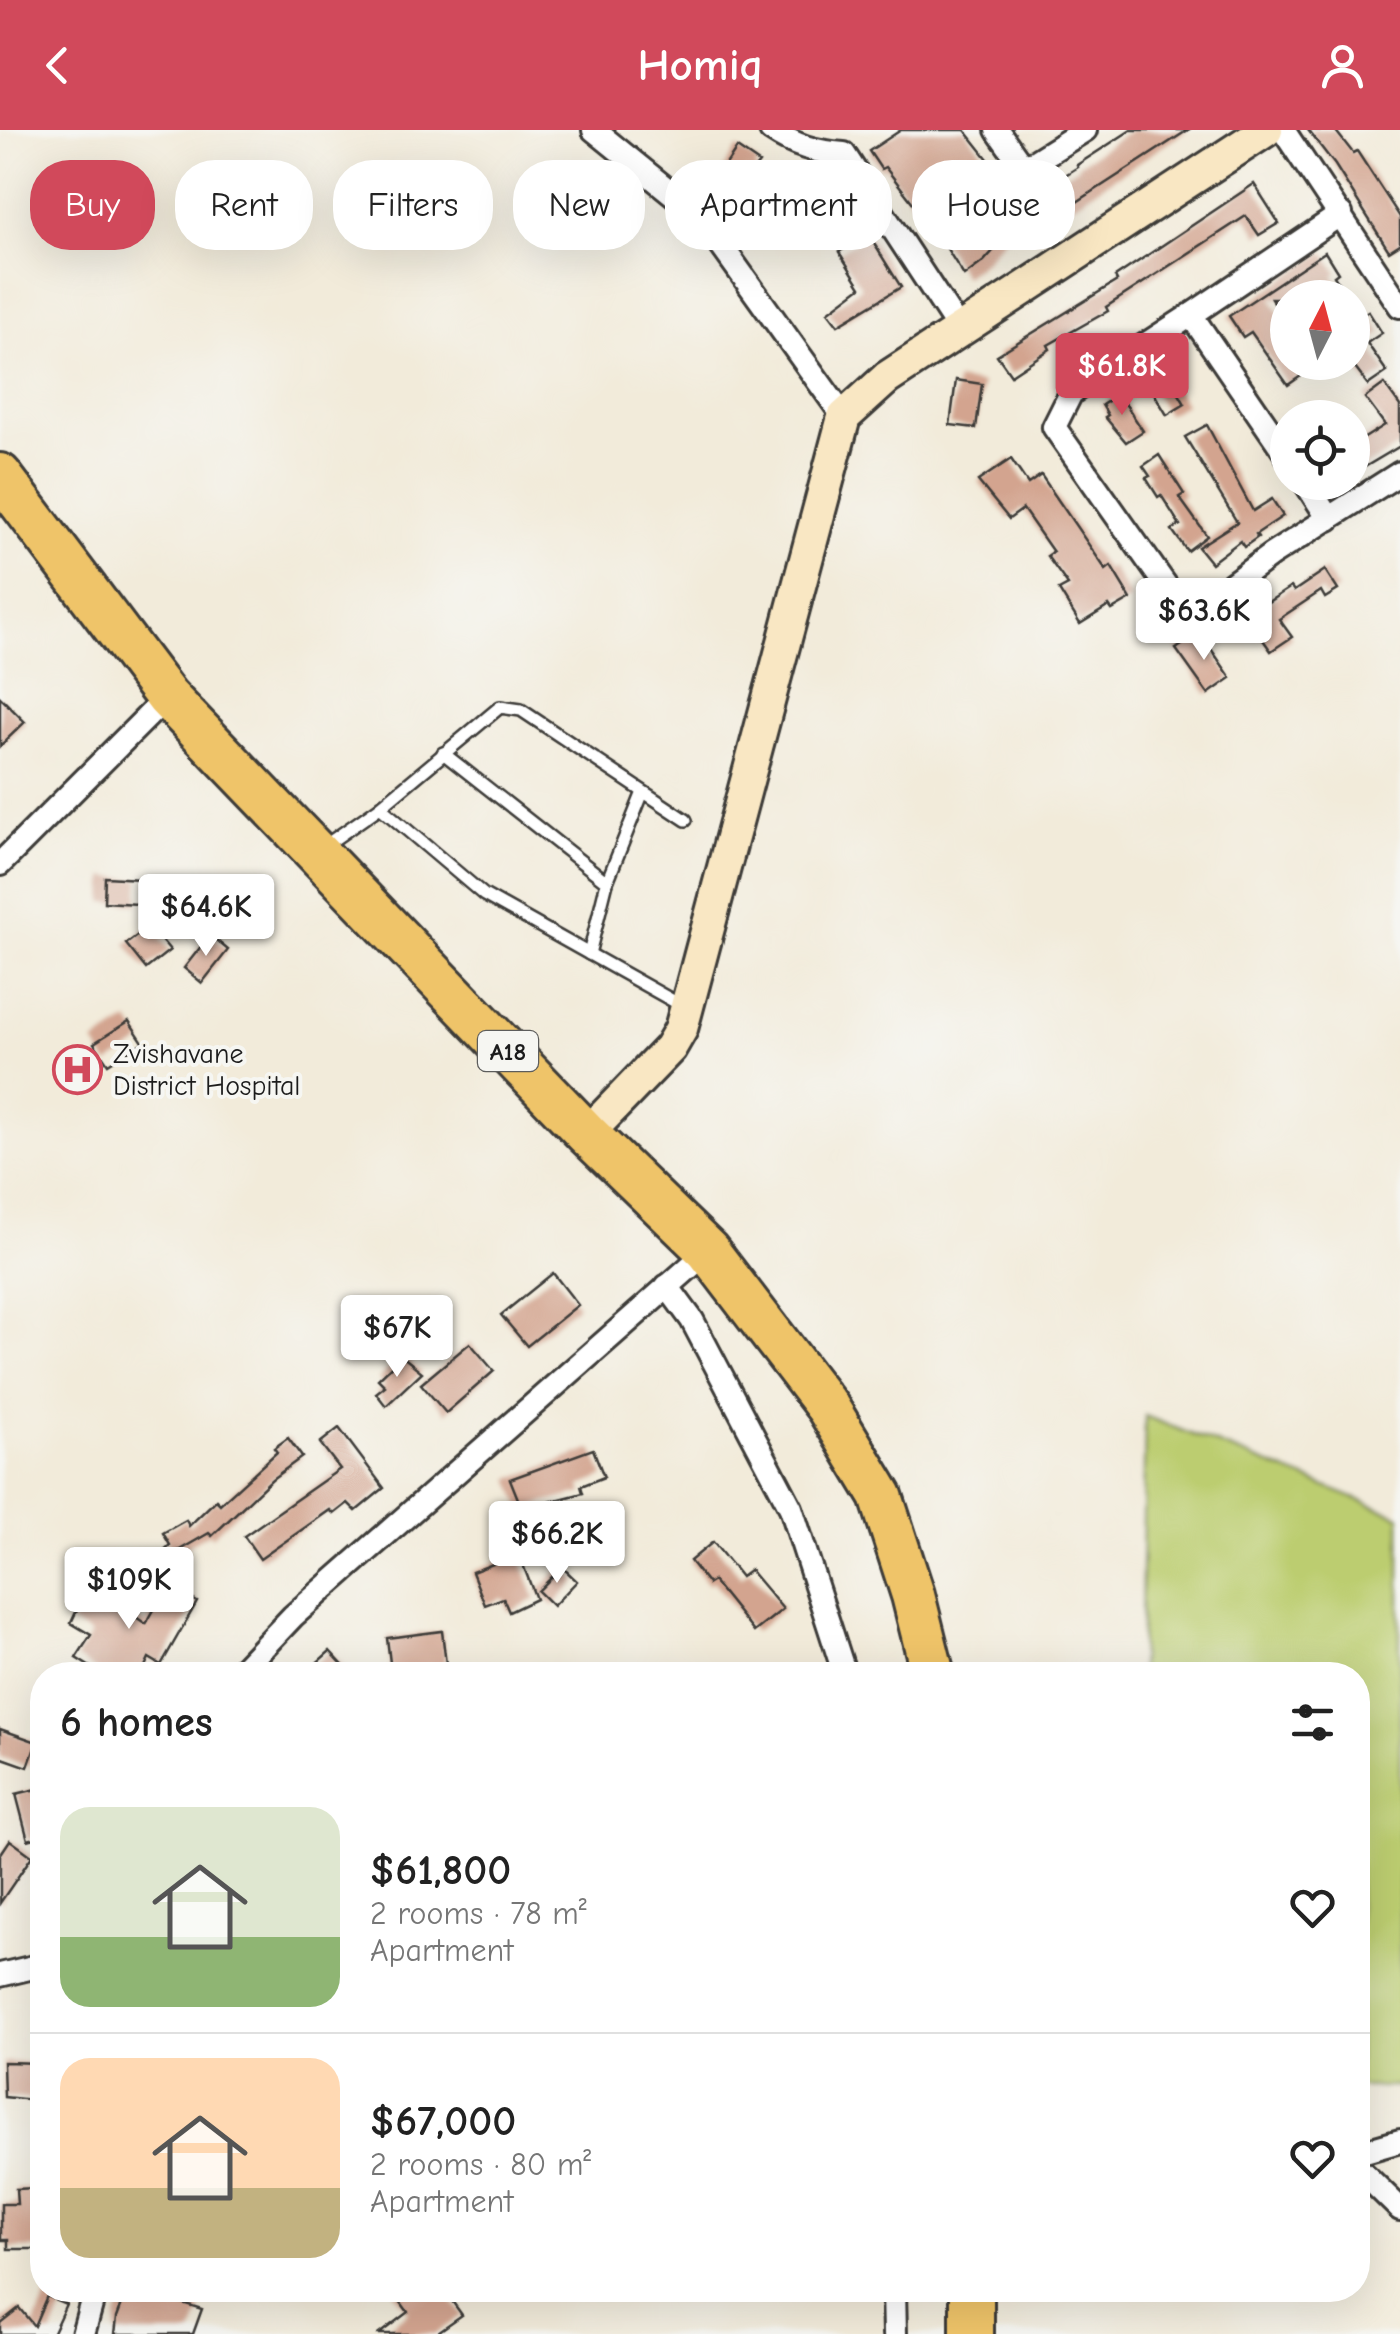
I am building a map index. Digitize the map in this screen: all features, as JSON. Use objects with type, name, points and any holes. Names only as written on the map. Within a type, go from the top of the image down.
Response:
[{"type":"highway","name":"A18","points":[[4,487],[167,697],[588,1134],[708,1250],[828,1408],[882,1496],[930,1662]]},
{"type":"highway","points":[[972,2302],[972,2334]]},
{"type":"street","points":[[594,130],[700,216],[844,417]]},
{"type":"street","points":[[771,130],[792,144],[816,152],[844,154]]},
{"type":"street","points":[[850,130],[844,154],[960,331]]},
{"type":"street","points":[[997,130],[1021,164],[1034,162],[1084,130]]},
{"type":"street","points":[[588,1134],[670,1048],[687,1008],[844,417],[888,378],[1266,130]]},
{"type":"street","points":[[1282,130],[1400,306]]},
{"type":"street","points":[[1341,214],[1071,393],[1054,427],[1171,593],[1185,601],[1214,598],[1271,554],[1400,473]]},
{"type":"street","points":[[1191,315],[1270,431]]},
{"type":"street","points":[[1316,500],[1329,519]]},
{"type":"street","points":[[0,864],[167,697]]},
{"type":"street","points":[[249,1662],[293,1616],[708,1250]]},
{"type":"street","points":[[667,1286],[692,1320],[791,1508],[841,1662]]},
{"type":"street","points":[[0,1975],[30,1968]]},
{"type":"street","points":[[1370,2150],[1400,2141]]},
{"type":"street","points":[[1370,2179],[1400,2208]]},
{"type":"street","points":[[84,2334],[91,2302]]},
{"type":"street","points":[[894,2302],[895,2334]]},
{"type":"lane","points":[[316,852],[380,806],[500,707],[520,710],[686,820]]},
{"type":"lane","points":[[443,753],[608,882]]},
{"type":"lane","points":[[588,954],[608,882],[643,792]]},
{"type":"lane","points":[[380,806],[484,895],[687,1008]]},
{"type":"green space","points":[[1145,1416],[1400,1516],[1400,2087],[1370,2087],[1370,1662],[1140,1662]]},
{"type":"building","points":[[901,130],[965,130],[988,159],[912,160],[912,202],[892,176],[892,160],[875,160],[869,151]]},
{"type":"building","points":[[1131,130],[1188,130],[1075,203],[1077,165]]},
{"type":"building","points":[[1308,130],[1335,130],[1353,153],[1357,151],[1400,217],[1400,244],[1389,251]]},
{"type":"building","points":[[737,148],[755,160],[729,160]]},
{"type":"building","points":[[1254,184],[1279,223],[1259,235],[1246,216],[1106,307],[1108,311],[1048,345],[1050,349],[1011,375],[997,355],[1117,281],[1115,277]]},
{"type":"building","points":[[878,250],[901,287],[838,325],[828,312],[861,287],[839,252]]},
{"type":"building","points":[[948,250],[994,250],[984,261],[964,276]]},
{"type":"building","points":[[1325,252],[1338,273],[1334,276],[1337,280],[1283,280]]},
{"type":"building","points":[[1270,289],[1270,359],[1251,332],[1243,337],[1229,316]]},
{"type":"building","points":[[1370,314],[1382,333],[1370,341]]},
{"type":"building","points":[[1370,347],[1387,372],[1368,385],[1364,380],[1370,380]]},
{"type":"building","points":[[1162,365],[1185,404],[1167,415],[1143,375]]},
{"type":"building","points":[[956,380],[982,384],[976,428],[950,425]]},
{"type":"building","points":[[1384,384],[1400,406],[1400,446],[1370,464],[1370,435],[1385,425],[1365,398]]},
{"type":"building","points":[[1119,394],[1143,431],[1126,442],[1105,417],[1108,415],[1102,405]]},
{"type":"building","points":[[1207,425],[1253,511],[1273,500],[1283,516],[1244,547],[1240,541],[1211,563],[1198,547],[1237,522],[1185,437]]},
{"type":"building","points":[[1159,455],[1184,494],[1179,497],[1207,536],[1187,551],[1172,530],[1180,525],[1146,478],[1150,476],[1143,466]]},
{"type":"building","points":[[1011,459],[1028,484],[1041,475],[1106,570],[1111,566],[1131,599],[1112,610],[1109,606],[1080,624],[1059,590],[1068,585],[1047,556],[1053,552],[1023,509],[1009,519],[978,481]]},
{"type":"building","points":[[1325,570],[1338,590],[1325,598],[1321,591],[1279,619],[1292,637],[1271,651],[1242,610],[1264,596],[1268,602],[1291,587],[1294,591]]},
{"type":"building","points":[[1200,633],[1231,678],[1208,694],[1176,649]]},
{"type":"building","points":[[0,697],[25,722],[0,746]]},
{"type":"building","points":[[105,877],[140,879],[138,904],[104,902]]},
{"type":"building","points":[[150,926],[170,950],[146,969],[126,944]]},
{"type":"building","points":[[210,935],[228,950],[202,983],[184,968]]},
{"type":"building","points":[[129,1021],[143,1042],[108,1064],[94,1043]]},
{"type":"building","points":[[553,1273],[578,1305],[527,1346],[501,1315]]},
{"type":"building","points":[[470,1343],[494,1371],[446,1413],[421,1384]]},
{"type":"building","points":[[402,1356],[422,1372],[386,1406],[376,1393],[385,1386],[378,1379]]},
{"type":"building","points":[[339,1428],[384,1488],[356,1511],[348,1503],[334,1514],[330,1510],[260,1559],[244,1536],[340,1469],[320,1443]]},
{"type":"building","points":[[288,1438],[302,1457],[272,1479],[212,1536],[209,1533],[164,1559],[160,1554],[170,1545],[163,1533],[186,1520],[189,1526],[216,1500],[220,1504]]},
{"type":"building","points":[[593,1449],[604,1477],[581,1486],[583,1493],[522,1509],[510,1479]]},
{"type":"building","points":[[713,1542],[741,1577],[750,1570],[783,1609],[754,1632],[713,1581],[708,1584],[690,1561]]},
{"type":"building","points":[[519,1554],[536,1599],[509,1612],[503,1598],[485,1605],[472,1572]]},
{"type":"building","points":[[562,1567],[577,1581],[553,1606],[538,1591]]},
{"type":"building","points":[[168,1585],[197,1602],[163,1662],[149,1658],[147,1662],[82,1662],[76,1658],[91,1635],[71,1623],[92,1587],[146,1624]]},
{"type":"building","points":[[442,1631],[446,1662],[390,1662],[387,1638]]},
{"type":"building","points":[[330,1651],[340,1662],[318,1662]]},
{"type":"building","points":[[0,1729],[30,1740],[28,1767],[0,1757]]},
{"type":"building","points":[[30,1791],[28,1840],[16,1794]]},
{"type":"building","points":[[10,1840],[30,1855],[0,1903],[0,1855]]},
{"type":"building","points":[[3,2062],[30,2063],[30,2100],[4,2097]]},
{"type":"building","points":[[30,2188],[30,2249],[8,2249],[8,2240],[1,2240],[1,2204],[17,2204],[16,2189]]},
{"type":"building","points":[[44,2302],[66,2304],[52,2334],[0,2334],[0,2323],[19,2308],[34,2326]]},
{"type":"building","points":[[123,2302],[179,2302],[202,2309],[193,2334],[115,2334]]},
{"type":"building","points":[[401,2302],[453,2302],[462,2315],[435,2334],[379,2334],[408,2312]]},
{"type":"place","name":"Zvishavane District Hospital","points":[[78,1069]]}]
